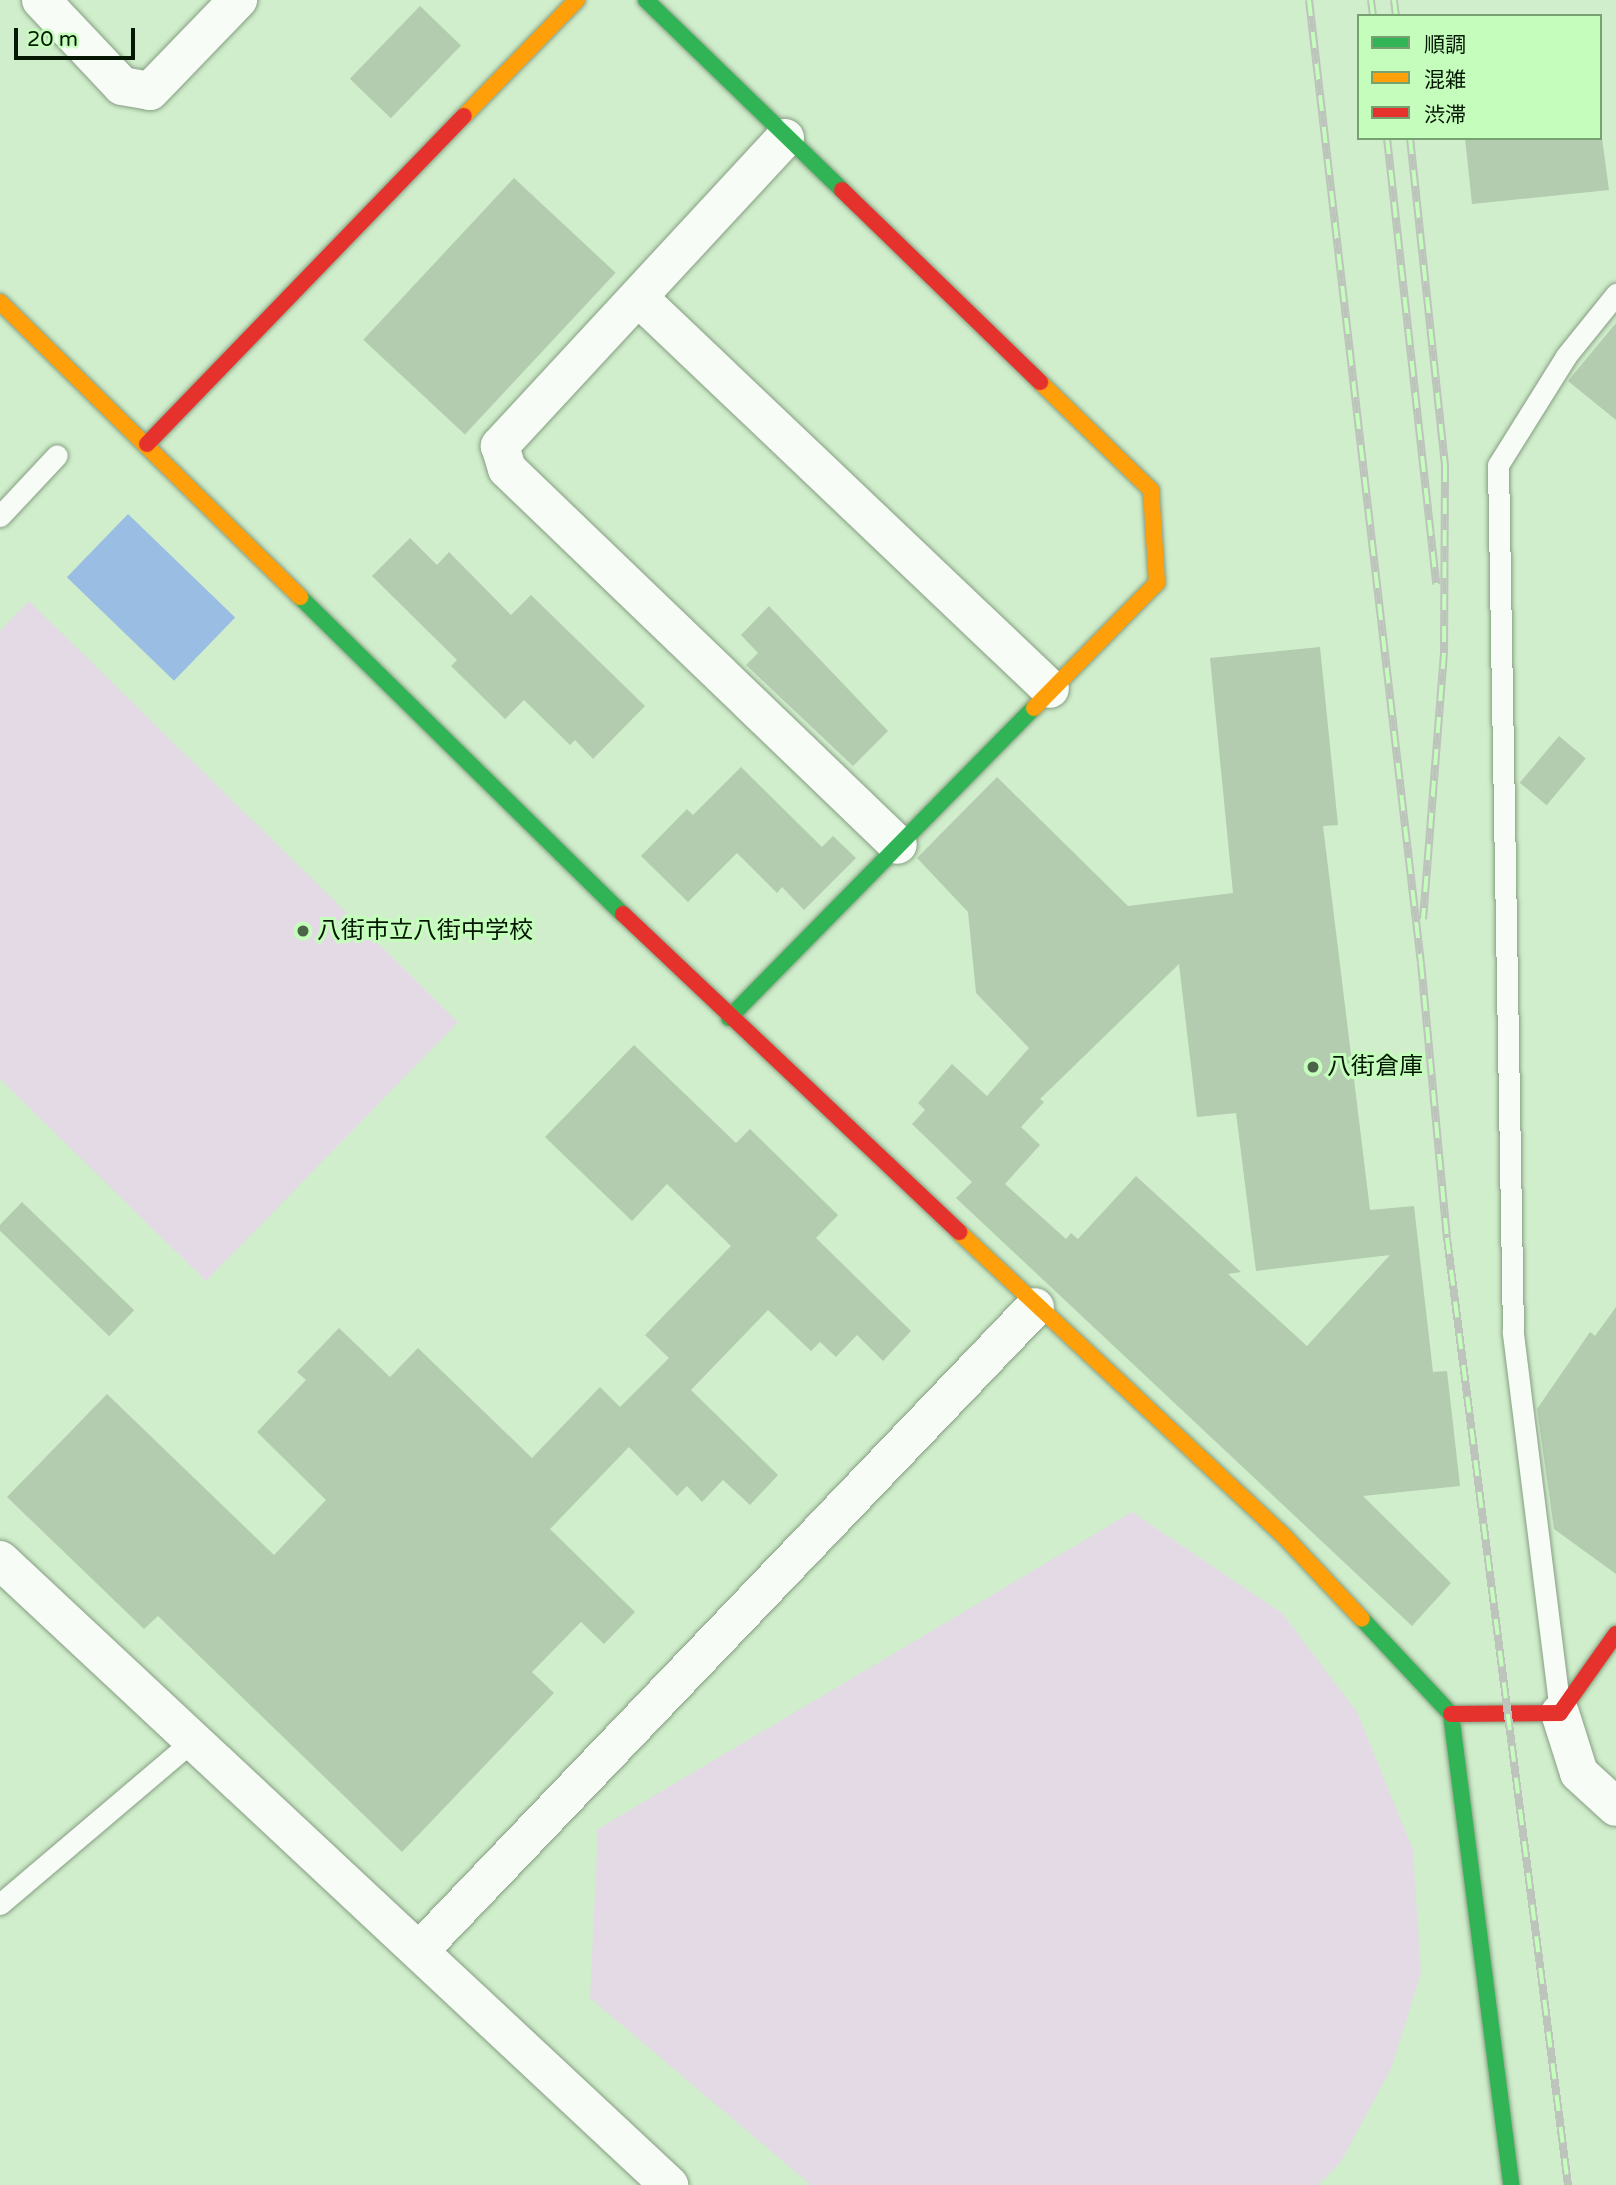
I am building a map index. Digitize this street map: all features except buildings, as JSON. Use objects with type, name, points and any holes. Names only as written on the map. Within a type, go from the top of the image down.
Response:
[{"type":"street","points":[[41,0],[122,86],[150,91],[238,0]]},
{"type":"street","points":[[147,444],[577,0]]},
{"type":"street","points":[[646,0],[785,138],[1151,490],[1157,583],[729,1017]]},
{"type":"street","points":[[785,138],[639,298],[516,424],[500,446],[507,469],[898,845]]},
{"type":"street","points":[[639,298],[1050,689]]},
{"type":"street","points":[[0,302],[729,1017],[1035,1307],[1285,1538],[1451,1714],[1511,2185]]},
{"type":"street","points":[[419,1951],[1035,1307]]},
{"type":"street","points":[[8,1583],[192,1741],[669,2185]]},
{"type":"street","points":[[1560,1713],[1616,1634]]},
{"type":"street","points":[[1451,1714],[1560,1713]]},
{"type":"street","points":[[1560,1713],[1580,1773],[1616,1807]]},
{"type":"lane","points":[[1560,1713],[1513,1332],[1498,465],[1566,356],[1616,294]]},
{"type":"lane","points":[[0,516],[57,454]]},
{"type":"lane","points":[[0,1904],[192,1741]]},
{"type":"shaded area","points":[[29,601],[458,1022],[206,1281],[0,1079],[0,631]]},
{"type":"shaded area","points":[[1132,1512],[1282,1613],[1357,1712],[1413,1850],[1421,1973],[1391,2069],[1340,2163],[1318,2185],[811,2185],[590,1998],[598,1829]]},
{"type":"water","points":[[128,514],[235,618],[174,681],[67,577]]},
{"type":"railway","points":[[1309,0],[1421,963],[1447,1238],[1568,2185]]},
{"type":"railway","points":[[1371,0],[1373,14]]},
{"type":"railway","points":[[1394,0],[1396,14]]},
{"type":"railway","points":[[1387,140],[1436,584]]},
{"type":"railway","points":[[1410,140],[1445,466],[1444,653],[1423,919]]},
{"type":"traffic: fast","points":[[646,0],[842,190]]},
{"type":"traffic: fast","points":[[300,597],[623,914]]},
{"type":"traffic: fast","points":[[729,1018],[1034,708]]},
{"type":"traffic: fast","points":[[1362,1619],[1451,1714],[1511,2185]]},
{"type":"traffic: slow","points":[[464,116],[577,0]]},
{"type":"traffic: slow","points":[[0,302],[300,597]]},
{"type":"traffic: slow","points":[[1034,708],[1157,583],[1151,490],[1040,382]]},
{"type":"traffic: slow","points":[[959,1232],[1285,1537],[1362,1619]]},
{"type":"traffic: jam","points":[[147,444],[464,116]]},
{"type":"traffic: jam","points":[[842,190],[1040,382]]},
{"type":"traffic: jam","points":[[623,914],[959,1232]]},
{"type":"traffic: jam","points":[[1451,1714],[1560,1713],[1616,1634]]},
{"type":"place","name":"八街市立八街中学校","points":[[303,931]]},
{"type":"place","name":"八街倉庫","points":[[1313,1067]]}]
